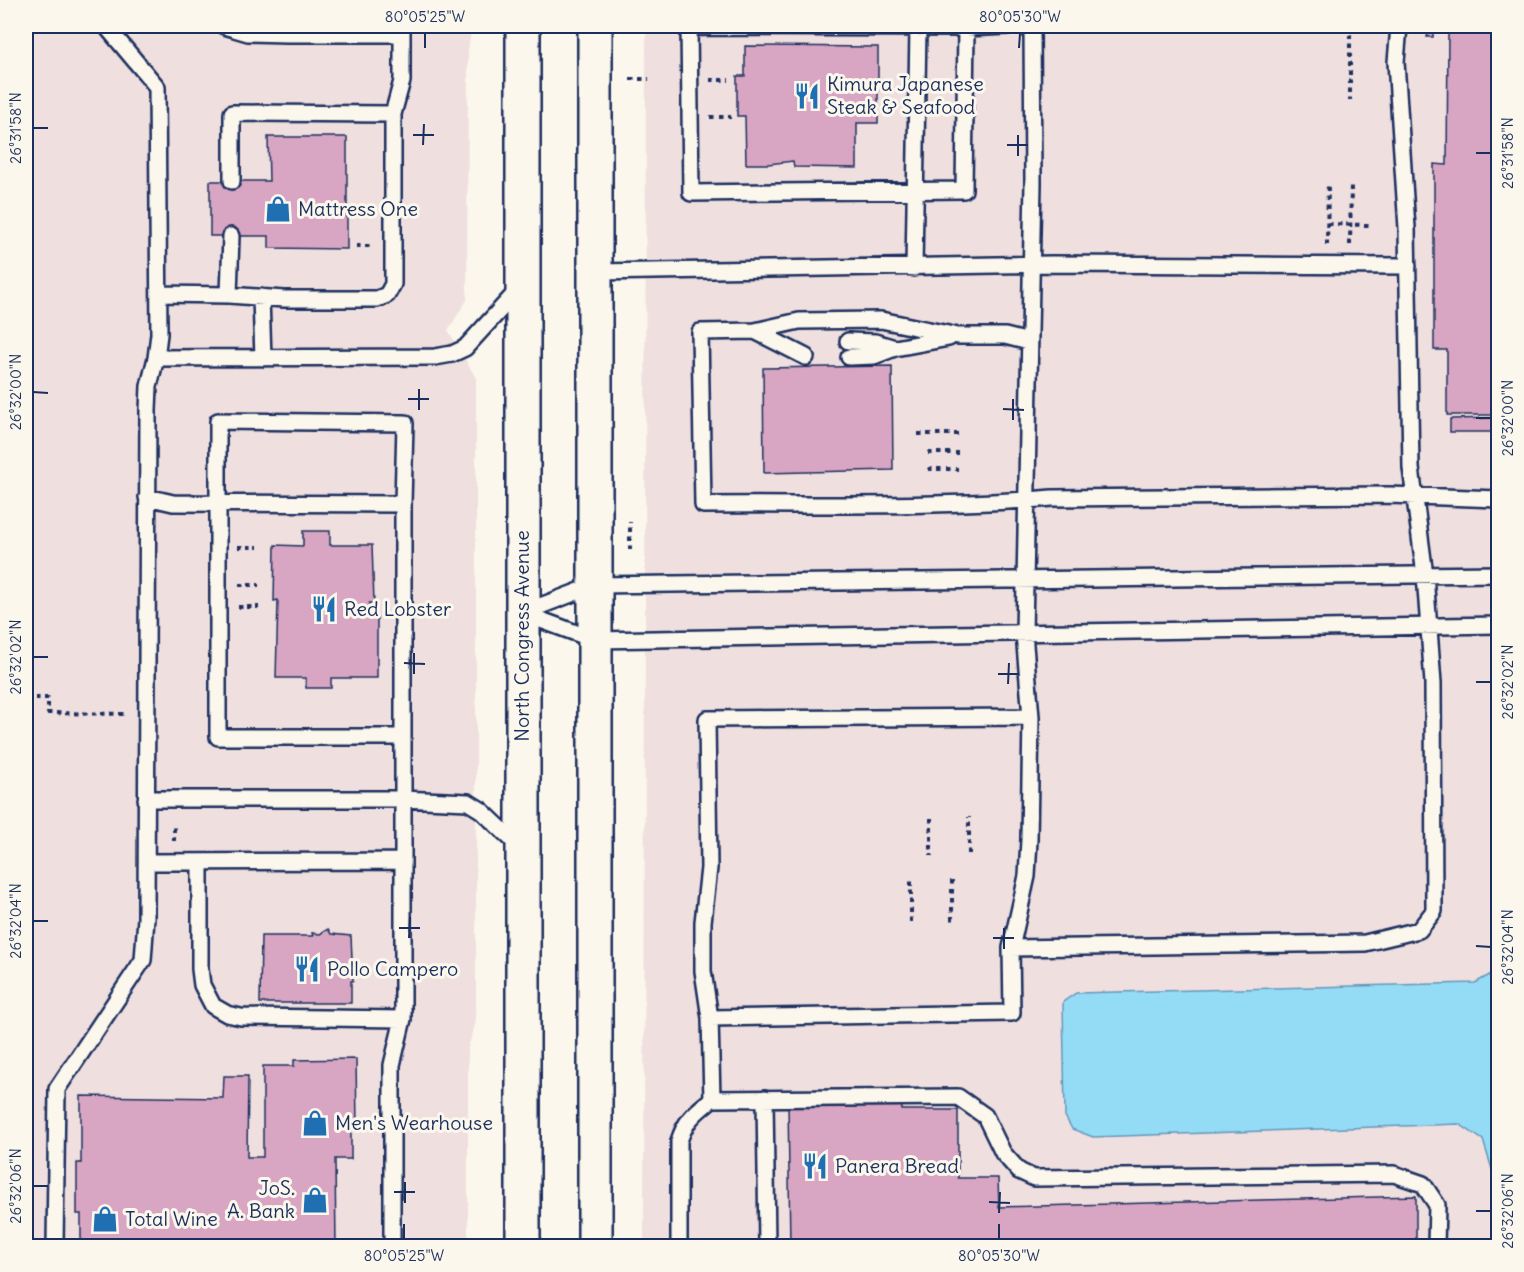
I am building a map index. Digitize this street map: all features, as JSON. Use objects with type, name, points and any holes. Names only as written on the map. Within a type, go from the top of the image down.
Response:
[{"type":"main road","name":"North Congress Avenue","points":[[522,1246],[523,26]]},
{"type":"main road","points":[[595,26],[595,1246]]},
{"type":"lane","points":[[55,1246],[57,1089],[143,960],[147,862],[148,386],[156,358],[159,334],[157,87],[106,26]]},
{"type":"lane","points":[[159,294],[284,299],[377,299],[387,295],[393,284],[393,114],[402,81],[402,30],[283,30],[248,33],[224,26]]},
{"type":"lane","points":[[966,28],[964,190],[691,193],[689,26],[966,28],[1008,26]]},
{"type":"lane","points":[[710,1018],[1012,1013],[1011,948],[1028,867],[1031,717],[1024,633],[1033,171],[1032,26]]},
{"type":"lane","points":[[1011,948],[1365,943],[1419,930],[1434,911],[1433,683],[1425,575],[1411,468],[1408,266],[1396,62],[1399,26]]},
{"type":"lane","points":[[914,268],[918,28]]},
{"type":"lane","points":[[232,181],[232,113],[393,114]]},
{"type":"lane","points":[[229,295],[231,236]]},
{"type":"lane","points":[[596,272],[914,268],[1031,264],[1408,266]]},
{"type":"lane","points":[[156,358],[435,357],[452,354],[465,348],[523,285]]},
{"type":"lane","points":[[261,297],[263,358]]},
{"type":"lane","points":[[958,336],[881,320],[799,321],[755,332],[700,332],[703,505],[958,504],[1063,498],[1414,496],[1498,499]]},
{"type":"lane","points":[[755,332],[803,350]]},
{"type":"lane","points":[[849,357],[874,356],[895,348],[958,336],[1005,336],[1029,342]]},
{"type":"lane","points":[[848,341],[875,342],[895,348]]},
{"type":"lane","points":[[392,1246],[392,1065],[403,1019],[405,423],[218,421],[218,737],[403,737]]},
{"type":"lane","points":[[147,497],[173,503],[403,504]]},
{"type":"lane","points":[[522,614],[595,585],[1498,574]]},
{"type":"lane","points":[[522,614],[595,640],[1498,625]]},
{"type":"lane","points":[[712,1099],[710,1018],[703,971],[703,922],[709,868],[707,718],[1031,717]]},
{"type":"lane","points":[[146,799],[402,799],[468,802],[482,810],[522,849]]},
{"type":"lane","points":[[147,862],[403,861]]},
{"type":"lane","points":[[200,862],[200,969],[202,985],[213,1006],[227,1014],[258,1019],[403,1019]]},
{"type":"lane","points":[[679,1246],[679,1141],[683,1126],[693,1114],[712,1099],[958,1096],[985,1116],[1003,1153],[1019,1171],[1034,1178],[1394,1174],[1423,1184],[1437,1205],[1436,1246]]},
{"type":"lane","points":[[765,1098],[767,1246]]},
{"type":"path","points":[[1347,26],[1350,35],[1350,100]]},
{"type":"path","points":[[630,79],[649,79]]},
{"type":"path","points":[[706,80],[729,80]]},
{"type":"path","points":[[707,117],[731,117]]},
{"type":"path","points":[[1327,250],[1328,183]]},
{"type":"path","points":[[1350,250],[1351,183]]},
{"type":"path","points":[[1328,224],[1369,225]]},
{"type":"path","points":[[356,246],[378,246]]},
{"type":"path","points":[[918,434],[958,434]]},
{"type":"path","points":[[928,453],[958,453]]},
{"type":"path","points":[[928,469],[958,469]]},
{"type":"path","points":[[630,522],[630,550]]},
{"type":"path","points":[[234,547],[258,547]]},
{"type":"path","points":[[234,585],[259,585]]},
{"type":"path","points":[[234,608],[259,607]]},
{"type":"path","points":[[26,698],[48,698],[48,713],[131,714]]},
{"type":"path","points":[[969,817],[969,854]]},
{"type":"path","points":[[931,818],[932,856]]},
{"type":"path","points":[[174,826],[174,845]]},
{"type":"path","points":[[952,880],[952,921]]},
{"type":"path","points":[[911,881],[911,921]]},
{"type":"shaded area","points":[[26,26],[472,26],[468,50],[467,300],[448,330],[476,378],[476,1021],[468,1048],[468,1246],[26,1246]]},
{"type":"shaded area","points":[[646,26],[1498,26],[1498,1246],[644,1246]]},
{"type":"water","points":[[1498,968],[1498,1189],[1483,1140],[1459,1124],[1093,1137],[1072,1129],[1065,1116],[1063,1002],[1076,993],[1475,983],[1497,971]]},
{"type":"building","points":[[1430,26],[1498,26],[1498,415],[1447,415],[1447,350],[1434,350],[1434,164],[1447,165],[1448,32],[1433,32],[1433,37],[1427,37]]},
{"type":"building","name":"Kimura Japanese Steak & Seafood","points":[[745,46],[878,47],[878,123],[857,123],[857,168],[794,167],[793,161],[746,164],[745,116],[737,116],[737,76],[745,76]]},
{"type":"building","name":"Mattress One","points":[[268,137],[347,137],[347,249],[269,248],[269,236],[210,236],[210,181],[269,181]]},
{"type":"building","points":[[892,366],[893,470],[764,473],[763,368]]},
{"type":"building","points":[[1498,418],[1498,432],[1450,432],[1450,419]]},
{"type":"building","name":"Red Lobster","points":[[303,531],[330,531],[330,545],[372,545],[374,603],[369,603],[369,616],[377,616],[377,678],[331,678],[331,688],[306,688],[306,678],[276,678],[278,600],[274,601],[275,545],[303,546]]},
{"type":"building","name":"Pollo Campero","points":[[328,929],[331,934],[351,936],[353,981],[351,981],[351,1003],[260,1003],[261,936],[313,936],[312,933],[320,934]]},
{"type":"building","points":[[356,1059],[357,1126],[351,1126],[351,1159],[335,1159],[336,1246],[81,1246],[81,1214],[77,1214],[77,1163],[81,1163],[81,1096],[223,1098],[224,1076],[248,1076],[247,1157],[263,1157],[263,1066],[294,1066],[294,1060]]},
{"type":"building","points":[[901,1101],[902,1110],[958,1110],[958,1178],[998,1178],[999,1207],[1416,1196],[1416,1246],[790,1246],[788,1102]]},
{"type":"place","name":"Kimura Japanese Steak & Seafood","points":[[807,96]]},
{"type":"place","name":"Mattress One","points":[[278,209]]},
{"type":"place","name":"Red Lobster","points":[[324,609]]},
{"type":"place","name":"Pollo Campero","points":[[307,969]]},
{"type":"place","name":"Men's Wearhouse","points":[[315,1123]]},
{"type":"place","name":"Panera Bread","points":[[815,1166]]},
{"type":"place","name":"JoS. A. Bank","points":[[315,1200]]},
{"type":"place","name":"Total Wine","points":[[105,1219]]}]
